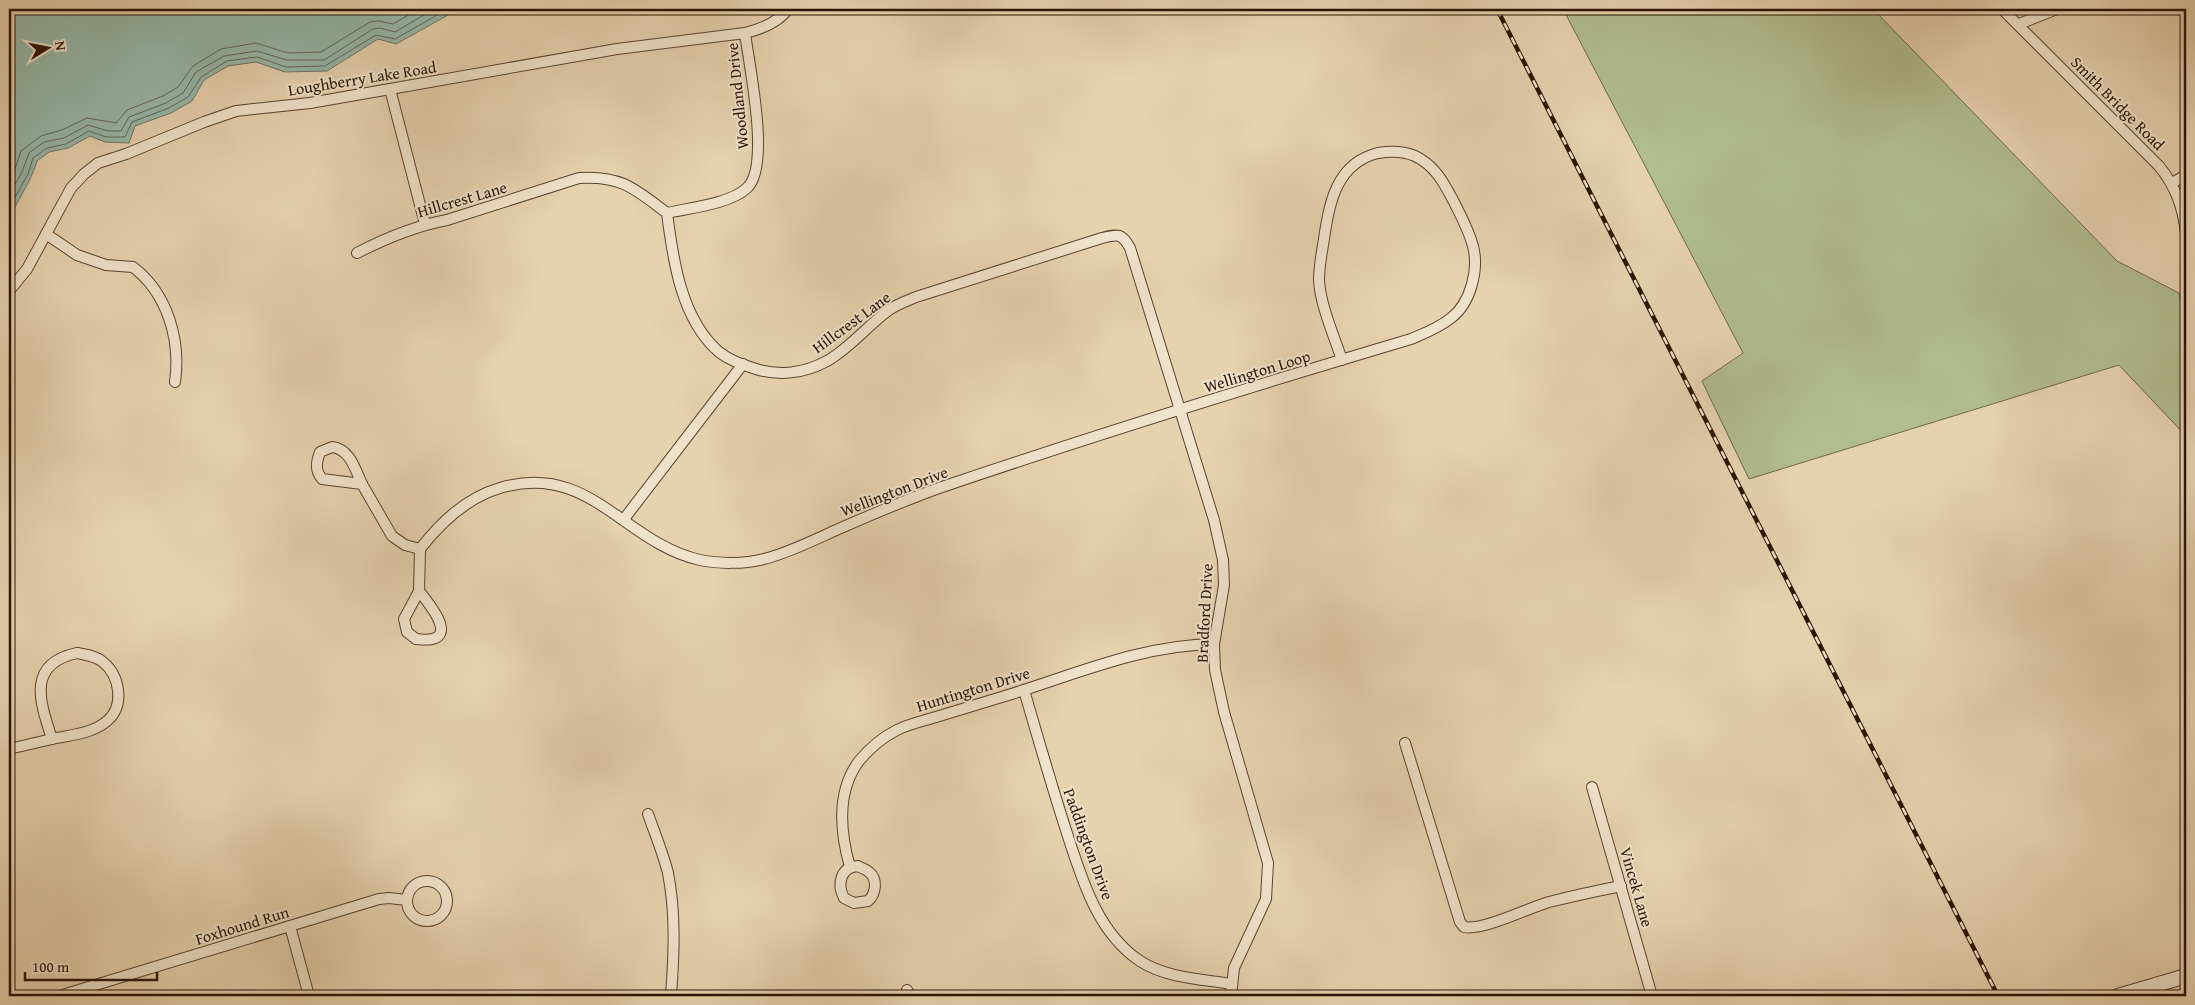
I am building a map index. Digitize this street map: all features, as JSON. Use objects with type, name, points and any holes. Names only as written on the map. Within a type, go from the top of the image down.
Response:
[{"type":"street","name":"Loughberry Lake Road","points":[[9,291],[27,269],[72,188],[98,163],[126,154],[204,122],[236,111],[310,103],[390,90],[617,49],[745,33],[760,29],[775,21],[788,9]]},
{"type":"street","name":"Smith Bridge Road","points":[[2002,9],[2159,166],[2172,183],[2179,198],[2186,234]]},
{"type":"street","points":[[2019,24],[2057,9]]},
{"type":"street","name":"Woodland Drive","points":[[666,212],[712,203],[736,195],[747,188],[752,182],[758,164],[759,139],[745,33]]},
{"type":"street","points":[[390,90],[425,224]]},
{"type":"street","name":"Wellington Loop","points":[[1180,410],[1411,339],[1440,326],[1453,317],[1468,295],[1473,279],[1474,248],[1469,232],[1436,171],[1414,155],[1401,152],[1385,152],[1372,155],[1350,167],[1335,187],[1324,232],[1319,282],[1342,360]]},
{"type":"street","points":[[2172,183],[2186,175]]},
{"type":"street","name":"Hillcrest Lane","points":[[357,253],[384,239],[425,224],[447,220],[579,178],[601,176],[621,182],[636,190],[666,212],[673,260],[694,318],[702,333],[719,352],[732,360],[760,370],[784,372],[810,369],[838,354],[889,310],[907,301],[1102,238],[1120,235]]},
{"type":"street","points":[[46,234],[77,255],[106,265],[133,267],[156,289],[169,313],[176,351],[177,371],[175,382]]},
{"type":"street","name":"Bradford Drive","points":[[1120,235],[1125,238],[1130,248],[1214,520],[1223,560],[1224,585],[1214,644],[1215,670],[1224,712],[1268,863],[1266,899],[1234,968],[1231,996]]},
{"type":"street","points":[[624,519],[743,364]]},
{"type":"street","name":"Wellington Drive","points":[[420,549],[436,528],[466,504],[491,490],[512,484],[534,481],[567,486],[624,519],[662,544],[677,552],[701,560],[732,562],[766,558],[888,507],[938,489],[1180,410]]},
{"type":"street","points":[[362,484],[322,479],[317,473],[316,462],[320,452],[332,447],[341,448],[346,452],[392,536],[405,545],[420,549],[419,591],[404,619],[407,632],[416,639],[433,638],[442,629],[441,621],[419,591]]},
{"type":"street","name":"Huntington Drive","points":[[850,867],[846,852],[842,810],[852,774],[859,762],[869,751],[898,729],[1085,669],[1152,650],[1188,644],[1214,644]]},
{"type":"street","points":[[9,750],[84,732],[98,727],[109,720],[116,709],[119,696],[117,682],[111,670],[102,661],[90,655],[64,656],[44,672],[40,685],[40,697],[52,739]]},
{"type":"street","name":"Paddington Drive","points":[[1024,690],[1079,868],[1093,904],[1108,929],[1132,955],[1161,971],[1188,978],[1231,984]]},
{"type":"street","points":[[1405,744],[1460,922],[1464,927],[1469,928],[1485,924],[1547,903],[1588,892],[1621,886]]},
{"type":"street","name":"Vincek Lane","points":[[1592,787],[1652,996]]},
{"type":"street","points":[[648,814],[668,872],[675,947],[671,996]]},
{"type":"street","points":[[425,881],[432,881],[443,888],[448,900],[447,907],[439,918],[426,922],[409,911],[407,900],[413,886],[425,881]]},
{"type":"street","name":"Foxhound Run","points":[[59,996],[379,899],[407,900]]},
{"type":"street","points":[[290,926],[310,996]]},
{"type":"street","points":[[2118,996],[2186,976]]},
{"type":"green space","points":[[1563,9],[1873,9],[2117,261],[2179,293],[2186,324],[2186,436],[2119,365],[1749,479],[1702,381],[1743,353]]},
{"type":"water","points":[[9,9],[459,9],[396,44],[378,39],[327,71],[285,72],[256,62],[228,66],[204,80],[192,101],[171,113],[135,126],[129,143],[105,142],[90,136],[68,148],[49,152],[37,161],[9,222]]},
{"type":"railway","points":[[1497,9],[1998,996]]}]
